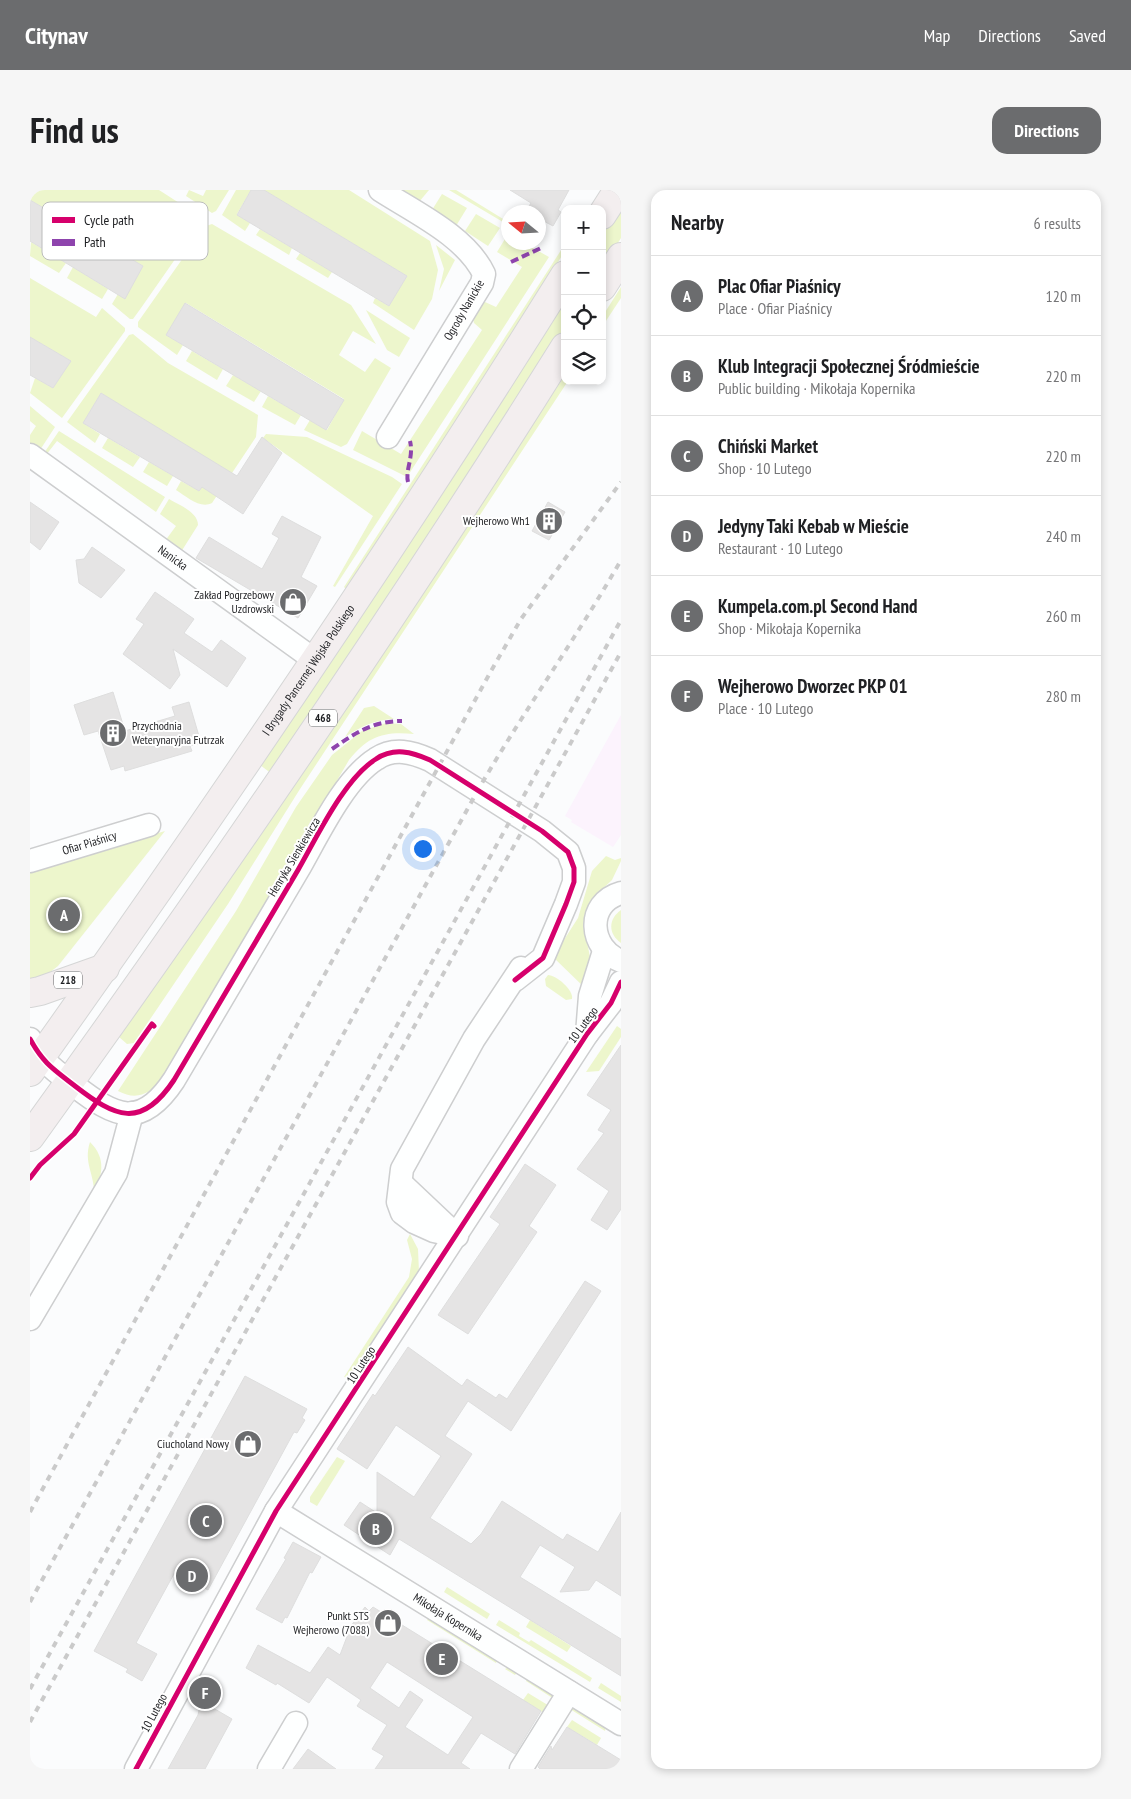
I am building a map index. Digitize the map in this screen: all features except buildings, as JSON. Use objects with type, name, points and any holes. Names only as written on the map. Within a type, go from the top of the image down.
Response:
[{"type":"main road","points":[[606,209],[618,190]]},
{"type":"main road","points":[[606,281],[621,258]]},
{"type":"main road","name":"I Brygady Pancernej Wojska Polskiego","points":[[32,1056],[105,968],[316,661],[459,444],[561,281]]},
{"type":"main road","name":"468","points":[[30,1137],[232,852],[363,658],[561,353]]},
{"type":"main road","name":"218","points":[[30,993],[105,968]]},
{"type":"street","name":"Ogrody Nanickie","points":[[380,190],[464,245],[476,258],[484,274],[482,283],[388,437]]},
{"type":"street","name":"Nanicka","points":[[30,455],[316,661]]},
{"type":"street","name":"Henryka Sienkiewicza","points":[[132,1113],[149,1108],[165,1093],[355,776],[378,757],[390,752],[404,751],[430,760],[542,831],[568,852],[574,868],[574,882],[543,958],[516,980],[474,1039],[402,1169],[398,1202],[402,1213],[414,1222],[434,1231],[457,1236]]},
{"type":"street","name":"Ofiar Piaśnicy","points":[[30,861],[149,825]]},
{"type":"street","points":[[612,956],[596,935],[596,918],[600,908],[620,891]]},
{"type":"street","name":"10 Lutego","points":[[587,1034],[590,996],[612,956]]},
{"type":"street","name":"10 Lutego","points":[[136,1769],[276,1511],[587,1034],[611,1003],[621,982]]},
{"type":"street","name":"I Brygady Pancernej Wojska Polskiego","points":[[32,1056],[70,1082]]},
{"type":"street","points":[[30,1319],[116,1173],[132,1113],[111,1110],[70,1082]]},
{"type":"street","name":"Mikołaja Kopernika","points":[[276,1511],[621,1724]]},
{"type":"street","points":[[521,1769],[569,1692]]},
{"type":"street","points":[[269,1769],[296,1723]]},
{"type":"shaded area","points":[[621,715],[621,835],[613,847],[571,822],[572,820],[565,816]]},
{"type":"green space","points":[[30,190],[159,190],[178,202],[42,202],[42,207],[30,200]]},
{"type":"green space","points":[[189,190],[203,196],[206,190],[229,190],[216,211],[212,213],[208,210],[208,202],[195,202],[186,196]]},
{"type":"green space","points":[[236,190],[251,190],[237,214],[250,223],[245,231],[222,215]]},
{"type":"green space","points":[[264,190],[349,190],[430,241],[438,270],[432,299],[414,330],[373,303],[375,298],[389,306],[407,276]]},
{"type":"green space","points":[[400,190],[429,190],[419,202]]},
{"type":"green space","points":[[449,190],[456,190],[501,218],[501,221]]},
{"type":"green space","points":[[442,194],[467,208],[456,226],[432,210]]},
{"type":"green space","points":[[621,204],[621,238],[606,262],[606,250],[606,228]]},
{"type":"green space","points":[[476,214],[500,228],[488,246],[465,231]]},
{"type":"green space","points":[[212,224],[351,305],[376,344],[353,331],[339,355],[365,372],[375,358],[391,368],[347,444],[341,447],[304,430],[310,420],[327,430],[344,399],[186,303],[166,335],[183,345],[177,355],[138,327],[138,322],[182,260],[208,260],[208,225]]},
{"type":"green space","points":[[260,229],[292,248],[289,255],[256,235]]},
{"type":"green space","points":[[31,242],[42,249],[42,260],[61,260],[66,263],[59,273],[30,256]]},
{"type":"green space","points":[[436,245],[455,260],[439,291],[444,269]]},
{"type":"green space","points":[[501,245],[501,250],[536,250],[549,257],[407,477],[353,450],[362,431],[401,454],[482,330],[474,323],[472,315],[479,303],[485,302],[496,307],[522,267],[497,252]]},
{"type":"green space","points":[[561,250],[561,257],[458,419],[346,589],[344,587]]},
{"type":"green space","points":[[300,253],[332,272],[328,278],[296,259]]},
{"type":"green space","points":[[133,260],[174,260],[133,319],[130,319],[112,304],[118,294],[125,298],[143,266]]},
{"type":"green space","points":[[73,267],[108,289],[102,299],[67,278]]},
{"type":"green space","points":[[30,278],[96,317],[102,308],[125,328],[125,331],[62,418],[30,393],[35,378],[53,388],[71,361],[30,337]]},
{"type":"green space","points":[[621,287],[621,298],[606,321],[606,311]]},
{"type":"green space","points":[[561,300],[561,333],[491,443],[272,774],[260,765]]},
{"type":"green space","points":[[366,310],[410,338],[399,357],[387,350]]},
{"type":"green space","points":[[133,334],[168,363],[258,415],[256,437],[212,503],[198,503],[176,490],[181,481],[199,491],[216,464],[101,393],[83,423],[100,434],[95,443],[67,422],[129,335]]},
{"type":"green space","points":[[192,351],[223,369],[217,380],[186,361]]},
{"type":"green space","points":[[233,375],[261,391],[254,402],[226,386]]},
{"type":"green space","points":[[561,381],[561,385],[565,385],[300,789],[228,904],[134,1043],[127,1044],[119,1037],[323,744]]},
{"type":"green space","points":[[268,396],[301,415],[295,425],[262,407]]},
{"type":"green space","points":[[30,406],[55,427],[40,450],[30,443],[30,435],[36,426],[30,421]]},
{"type":"green space","points":[[59,431],[165,497],[156,512],[57,441],[46,455],[44,453]]},
{"type":"green space","points":[[266,434],[307,437],[392,477],[402,484],[335,587],[333,586],[373,516],[263,438]]},
{"type":"green space","points":[[108,438],[140,457],[133,467],[102,448]]},
{"type":"green space","points":[[149,462],[173,476],[167,486],[143,472]]},
{"type":"green space","points":[[169,499],[187,509],[197,520],[198,525],[181,552],[165,541],[176,526],[160,514]]},
{"type":"green space","points":[[374,706],[394,719],[368,724],[345,737],[364,708]]},
{"type":"green space","points":[[386,723],[401,724],[414,734],[394,733],[377,737],[363,745],[349,760],[163,1079],[153,1089],[137,1096],[118,1091],[236,911],[296,807],[332,755],[362,731]]},
{"type":"green space","points":[[165,831],[58,966],[49,973],[30,980],[30,872]]},
{"type":"green space","points":[[606,856],[615,860],[621,858],[621,861],[612,880],[595,896],[586,911],[584,927],[591,962],[585,988],[553,957],[578,918],[592,871]]},
{"type":"green space","points":[[621,910],[621,943],[614,935],[611,926],[614,918]]},
{"type":"green space","points":[[548,975],[555,977],[564,984],[570,991],[572,999],[566,1000],[546,986],[545,979]]},
{"type":"green space","points":[[617,1026],[621,1029],[621,1037],[599,1071],[586,1072]]},
{"type":"green space","points":[[90,1142],[101,1161],[101,1174],[94,1195],[93,1181],[88,1162]]},
{"type":"green space","points":[[410,1234],[418,1249],[419,1272],[352,1379],[344,1377],[409,1277],[412,1259],[407,1240]]},
{"type":"green space","points":[[337,1457],[345,1461],[317,1506],[310,1502],[310,1497]]},
{"type":"green space","points":[[447,1587],[490,1614],[487,1619],[444,1592]]},
{"type":"green space","points":[[428,1618],[496,1657],[496,1663],[427,1620]]},
{"type":"green space","points":[[499,1620],[520,1633],[519,1636],[529,1642],[531,1640],[592,1678],[590,1682],[496,1625]]},
{"type":"green space","points":[[530,1620],[571,1646],[567,1652],[526,1627]]},
{"type":"green space","points":[[510,1666],[552,1694],[554,1699],[526,1681],[527,1679],[517,1672],[515,1675],[505,1669]]},
{"type":"green space","points":[[601,1683],[621,1696],[621,1702],[598,1688]]},
{"type":"green space","points":[[528,1693],[551,1707],[544,1718],[542,1712],[523,1700]]},
{"type":"green space","points":[[575,1708],[606,1725],[605,1731],[570,1709]]},
{"type":"green space","points":[[572,1720],[601,1738],[597,1745],[567,1727]]},
{"type":"railway","points":[[30,1512],[491,671],[521,619],[621,482]]},
{"type":"railway","points":[[30,1602],[478,790],[621,560]]},
{"type":"railway","points":[[30,1689],[621,620]]},
{"type":"railway","points":[[30,1722],[621,652]]},
{"type":"marked path","points":[[511,262],[537,250]]},
{"type":"marked path","points":[[408,482],[411,452],[410,441]]},
{"type":"marked path","points":[[332,749],[365,729],[382,723],[402,721]]},
{"type":"cycle path","points":[[30,1039],[39,1054],[49,1065],[89,1097],[103,1105],[115,1111],[127,1113],[139,1112],[150,1106],[162,1096],[174,1080],[342,794],[364,768],[383,755],[396,752],[410,753],[430,760],[542,831],[568,852],[574,868],[574,882],[566,904],[543,958],[515,980]]},
{"type":"cycle path","points":[[136,1769],[276,1511],[587,1034],[611,1003],[621,982]]},
{"type":"cycle path","points":[[30,1178],[40,1165],[74,1134],[152,1024],[154,1026]]},
{"type":"place","name":"Wejherowo Wh1","points":[[549,521]]},
{"type":"place","name":"Zakład Pogrzebowy Uzdrowski","points":[[293,602]]},
{"type":"place","name":"Przychodnia Weterynaryjna Futrzak","points":[[113,733]]},
{"type":"place","name":"Plac Ofiar Piaśnicy","points":[[64,915]]},
{"type":"place","name":"Ciucholand Nowy","points":[[248,1444]]},
{"type":"place","name":"Chiński Market","points":[[206,1521]]},
{"type":"place","name":"Klub Integracji Społecznej Śródmieście","points":[[376,1529]]},
{"type":"place","name":"Jedyny Taki Kebab w Mieście","points":[[192,1576]]},
{"type":"place","name":"Punkt STS Wejherowo (7088)","points":[[388,1623]]},
{"type":"place","name":"Kumpela.com.pl Second Hand","points":[[442,1659]]},
{"type":"place","name":"Wejherowo Dworzec PKP 01","points":[[205,1693]]}]
